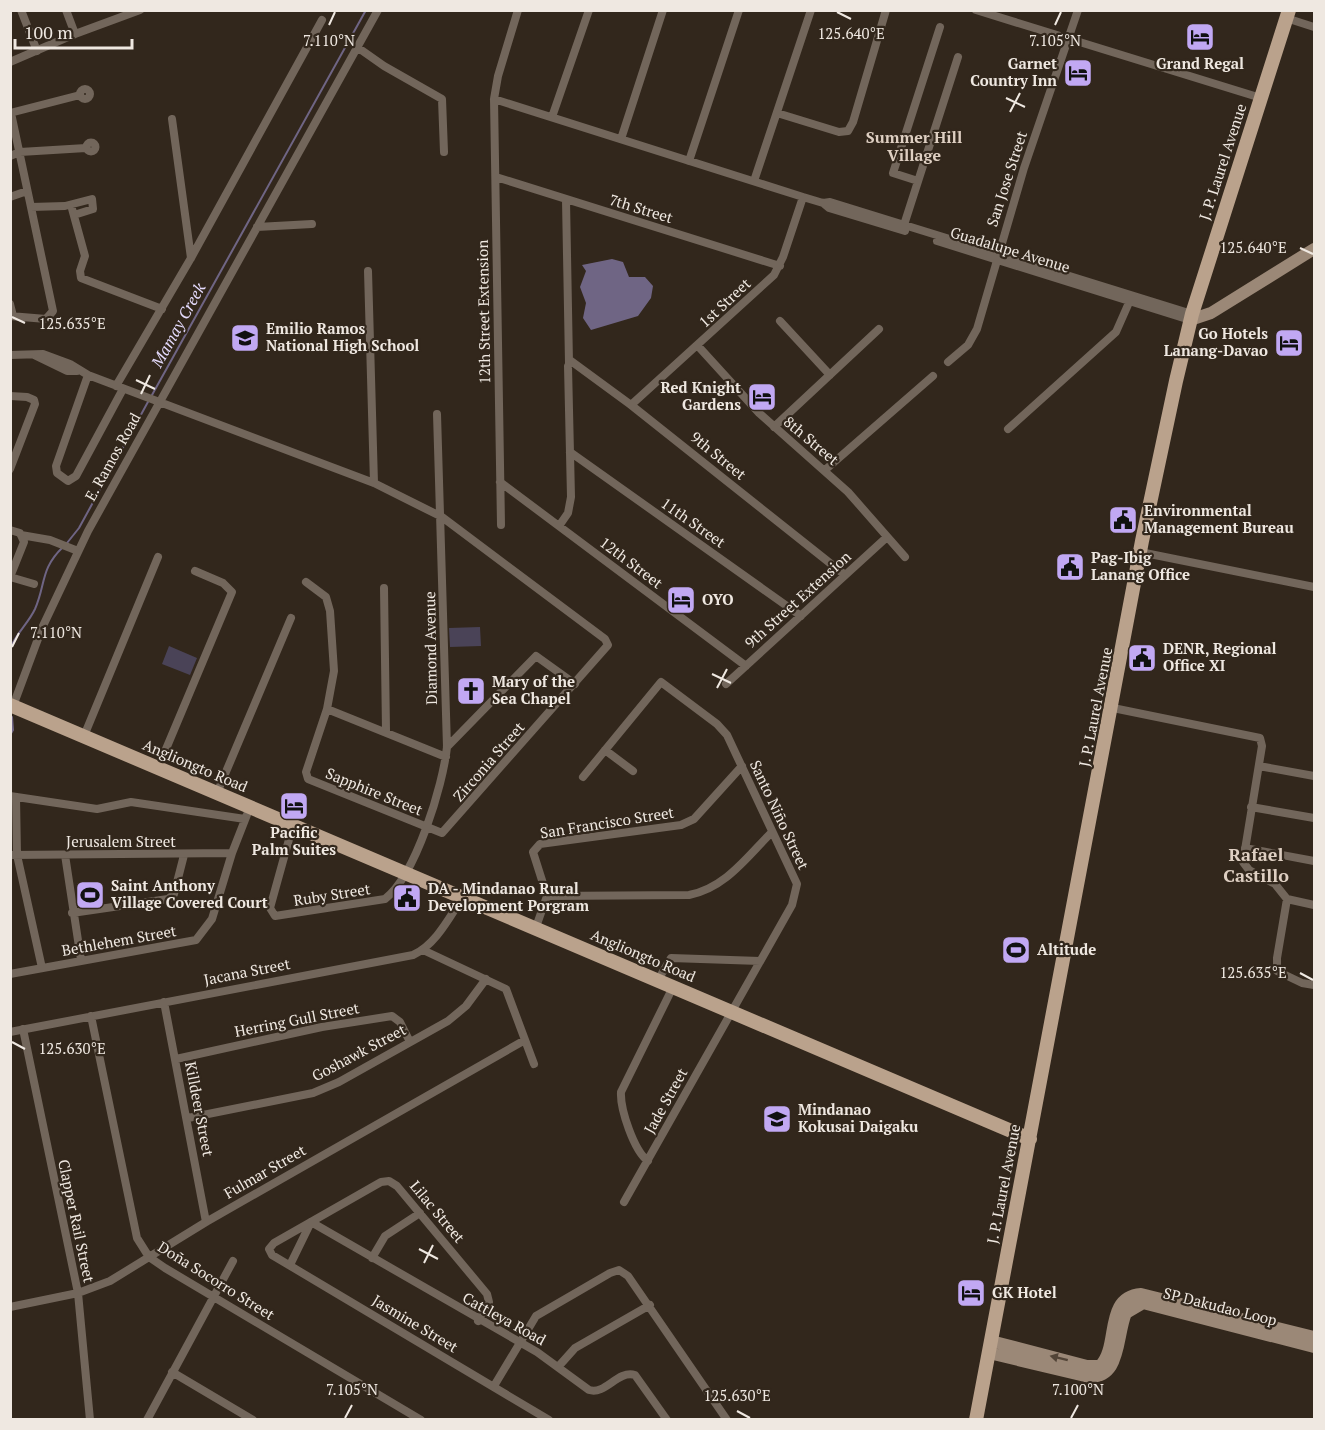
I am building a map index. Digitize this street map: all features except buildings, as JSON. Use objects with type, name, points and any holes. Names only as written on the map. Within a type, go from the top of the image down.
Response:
[{"type":"main road","name":"J. P. Laurel Avenue","points":[[976,1419],[1113,708],[1140,552],[1195,317],[1288,14]]},
{"type":"main road","name":"Angliongto Road","points":[[12,705],[217,793],[248,813],[293,825],[1030,1138]]},
{"type":"street","points":[[21,10],[37,51]]},
{"type":"street","points":[[66,10],[75,34]]},
{"type":"street","points":[[10,62],[75,34],[140,10]]},
{"type":"street","name":"E. Ramos Road","points":[[12,705],[37,639],[152,400],[256,227],[378,10]]},
{"type":"street","name":"12th Street Extension","points":[[501,525],[494,99],[498,76],[518,10]]},
{"type":"street","points":[[552,117],[589,10]]},
{"type":"street","points":[[621,139],[663,10]]},
{"type":"street","points":[[688,160],[739,10]]},
{"type":"street","points":[[754,181],[811,10]]},
{"type":"street","points":[[777,113],[839,132],[848,131],[853,122],[886,10]]},
{"type":"street","points":[[976,10],[1261,98]]},
{"type":"street","name":"San Jose Street","points":[[948,362],[968,345],[975,335],[996,256],[1078,10]]},
{"type":"street","points":[[1288,14],[1314,27]]},
{"type":"street","points":[[88,375],[56,466],[57,473],[68,481],[75,476],[162,309],[322,20]]},
{"type":"street","points":[[918,181],[893,173],[940,27]]},
{"type":"street","points":[[357,47],[384,66],[442,99],[444,152]]},
{"type":"street","points":[[903,228],[958,57]]},
{"type":"street","points":[[10,304],[12,316],[46,319],[53,311],[11,113],[80,95]]},
{"type":"street","name":"Guadalupe Avenue","points":[[494,99],[823,203],[829,208],[853,212],[1195,317]]},
{"type":"street","points":[[172,118],[191,258]]},
{"type":"street","points":[[10,156],[20,152],[86,148]]},
{"type":"street","name":"7th Street","points":[[496,177],[780,266]]},
{"type":"street","points":[[10,197],[27,191]]},
{"type":"street","name":"1st Street","points":[[631,405],[766,284],[780,266],[803,197]]},
{"type":"street","points":[[31,207],[71,205],[89,198],[94,202],[93,209],[74,215]]},
{"type":"street","points":[[559,526],[570,504],[570,362],[566,200]]},
{"type":"street","points":[[71,205],[85,256],[80,271],[81,278],[162,309]]},
{"type":"street","points":[[256,227],[312,224]]},
{"type":"street","points":[[1195,317],[1314,249]]},
{"type":"street","points":[[368,271],[374,483]]},
{"type":"street","points":[[1008,429],[1116,332],[1131,298]]},
{"type":"street","points":[[780,321],[830,375]]},
{"type":"street","points":[[774,427],[879,329]]},
{"type":"street","name":"8th Street","points":[[698,346],[774,427],[848,492],[905,556]]},
{"type":"street","points":[[10,355],[34,356],[67,371],[78,371],[374,483],[442,517]]},
{"type":"street","name":"9th Street","points":[[570,362],[631,405],[845,575]]},
{"type":"street","points":[[825,470],[933,376]]},
{"type":"street","points":[[10,396],[27,397],[34,400],[34,410],[10,469]]},
{"type":"street","name":"Diamond Avenue","points":[[405,873],[426,828],[437,797],[447,747],[442,517],[437,414]]},
{"type":"street","name":"11th Street","points":[[570,452],[801,616]]},
{"type":"street","name":"12th Street","points":[[500,482],[746,666]]},
{"type":"street","name":"Zirconia Street","points":[[426,828],[442,833],[446,831],[607,649],[605,639],[442,517]]},
{"type":"street","points":[[17,533],[50,540],[78,551]]},
{"type":"street","points":[[17,533],[24,542],[11,577],[34,584]]},
{"type":"street","name":"9th Street Extension","points":[[726,684],[887,537]]},
{"type":"street","points":[[1140,552],[1314,587]]},
{"type":"street","points":[[84,736],[158,557]]},
{"type":"street","points":[[158,768],[232,590],[223,583],[195,572]]},
{"type":"street","name":"Sapphire Street","points":[[306,582],[322,592],[330,611],[334,671],[327,708],[306,772],[308,779],[426,828]]},
{"type":"street","points":[[384,588],[386,731]]},
{"type":"street","points":[[217,793],[291,618]]},
{"type":"street","points":[[447,747],[536,656],[575,684]]},
{"type":"street","name":"Santo Niño Street","points":[[605,750],[661,682],[722,729],[742,766],[771,833],[797,884],[797,891],[792,905],[732,1012]]},
{"type":"street","points":[[327,708],[446,757]]},
{"type":"street","points":[[1113,708],[1260,738],[1262,746],[1245,848],[1245,867],[1275,884],[1287,899],[1314,905]]},
{"type":"street","points":[[583,777],[605,750],[633,771]]},
{"type":"street","name":"San Francisco Street","points":[[547,896],[533,852],[540,844],[681,825],[694,819],[742,766]]},
{"type":"street","points":[[1259,766],[1314,776]]},
{"type":"street","points":[[42,968],[14,855],[13,796],[97,809],[131,802],[248,813]]},
{"type":"street","points":[[1251,807],[1314,818]]},
{"type":"street","name":"Bethlehem Street","points":[[10,974],[196,940],[212,919],[232,853],[248,813]]},
{"type":"street","name":"Ruby Street","points":[[293,825],[270,908],[275,916],[379,901],[391,894],[405,873]]},
{"type":"street","points":[[536,927],[547,896],[689,895],[706,892],[719,885],[771,833]]},
{"type":"street","points":[[1245,848],[1314,861]]},
{"type":"street","name":"Jerusalem Street","points":[[14,855],[232,853]]},
{"type":"street","points":[[64,855],[81,960]]},
{"type":"street","points":[[72,913],[168,899],[174,894],[184,855]]},
{"type":"street","points":[[464,897],[423,950],[486,979],[509,993],[534,1064]]},
{"type":"street","points":[[1287,899],[1277,971],[1302,983],[1314,985]]},
{"type":"street","name":"Jacana Street","points":[[10,1032],[403,957],[423,950]]},
{"type":"street","points":[[658,980],[671,958],[760,962]]},
{"type":"street","name":"Goshawk Street","points":[[188,1118],[313,1093],[339,1082],[448,1021],[466,1006],[486,979]]},
{"type":"street","points":[[648,1161],[637,1151],[621,1102],[621,1092],[673,987]]},
{"type":"street","name":"Killdeer Street","points":[[164,1002],[188,1118],[206,1222]]},
{"type":"street","name":"Jade Street","points":[[624,1202],[732,1012]]},
{"type":"street","name":"Doña Socorro Street","points":[[91,1016],[137,1238],[149,1257],[421,1419]]},
{"type":"street","name":"Herring Gull Street","points":[[176,1059],[322,1027],[392,1016],[400,1022],[410,1042]]},
{"type":"street","name":"Clapper Rail Street","points":[[23,1029],[78,1293],[90,1419]]},
{"type":"street","name":"Fulmar Street","points":[[10,1307],[78,1293],[110,1281],[206,1222],[525,1040]]},
{"type":"street","name":"Lilac Street","points":[[269,1251],[273,1244],[385,1180],[397,1186],[487,1294],[489,1302],[478,1321]]},
{"type":"street","points":[[372,1258],[385,1236],[420,1213]]},
{"type":"street","points":[[290,1265],[311,1222]]},
{"type":"street","name":"Cattleya Road","points":[[311,1222],[519,1343],[592,1391],[624,1374],[635,1375],[668,1419]]},
{"type":"street","name":"Jasmine Street","points":[[269,1251],[549,1419]]},
{"type":"street","points":[[147,1419],[233,1261]]},
{"type":"street","points":[[494,1386],[540,1312],[609,1273],[623,1271],[650,1305],[727,1419]]},
{"type":"street","name":"SP Dakudao Loop","points":[[990,1347],[1085,1376],[1102,1370],[1119,1307],[1125,1299],[1137,1294],[1314,1342]]},
{"type":"street","points":[[558,1367],[575,1348],[650,1305]]},
{"type":"street","points":[[172,1372],[253,1419]]},
{"type":"shaded area","points":[[612,259],[623,262],[629,277],[645,277],[653,286],[651,298],[638,316],[591,330],[583,318],[586,303],[580,287],[586,271],[582,265]]},
{"type":"shaded area","points":[[480,627],[481,646],[450,647],[449,628]]},
{"type":"shaded area","points":[[169,646],[197,658],[190,675],[162,664]]},
{"type":"waterway","name":"Mamay Creek","points":[[152,395],[366,10]]},
{"type":"waterway","name":"Mamay Creek","points":[[67,543],[79,528],[149,400]]},
{"type":"waterway","name":"Mamay Creek","points":[[10,649],[35,609],[50,562],[63,547]]},
{"type":"waterway","name":"Mamay Creek","points":[[10,735],[13,730],[12,717]]},
{"type":"place","name":"Grand Regal","points":[[1200,37]]},
{"type":"place","name":"Garnet Country Inn","points":[[1078,73]]},
{"type":"place","name":"Emilio Ramos National High School","points":[[245,338]]},
{"type":"place","name":"Go Hotels Lanang-Davao","points":[[1289,343]]},
{"type":"place","name":"Red Knight Gardens","points":[[762,397]]},
{"type":"place","name":"Environmental Management Bureau","points":[[1123,520]]},
{"type":"place","name":"Pag-Ibig Lanang Office","points":[[1070,567]]},
{"type":"place","name":"OYO","points":[[681,600]]},
{"type":"place","name":"DENR, Regional Office XI","points":[[1142,658]]},
{"type":"place","name":"Mary of the Sea Chapel","points":[[471,691]]},
{"type":"place","name":"Pacific Palm Suites","points":[[294,806]]},
{"type":"place","name":"Saint Anthony Village Covered Court","points":[[90,895]]},
{"type":"place","name":"DA - Mindanao Rural Development Porgram","points":[[407,898]]},
{"type":"place","name":"Altitude","points":[[1016,950]]},
{"type":"place","name":"Mindanao Kokusai Daigaku","points":[[777,1119]]},
{"type":"place","name":"GK Hotel","points":[[971,1293]]},
{"type":"district","name":"Summer Hill Village","points":[[914,146]]},
{"type":"district","name":"Rafael Castillo","points":[[1256,865]]}]
